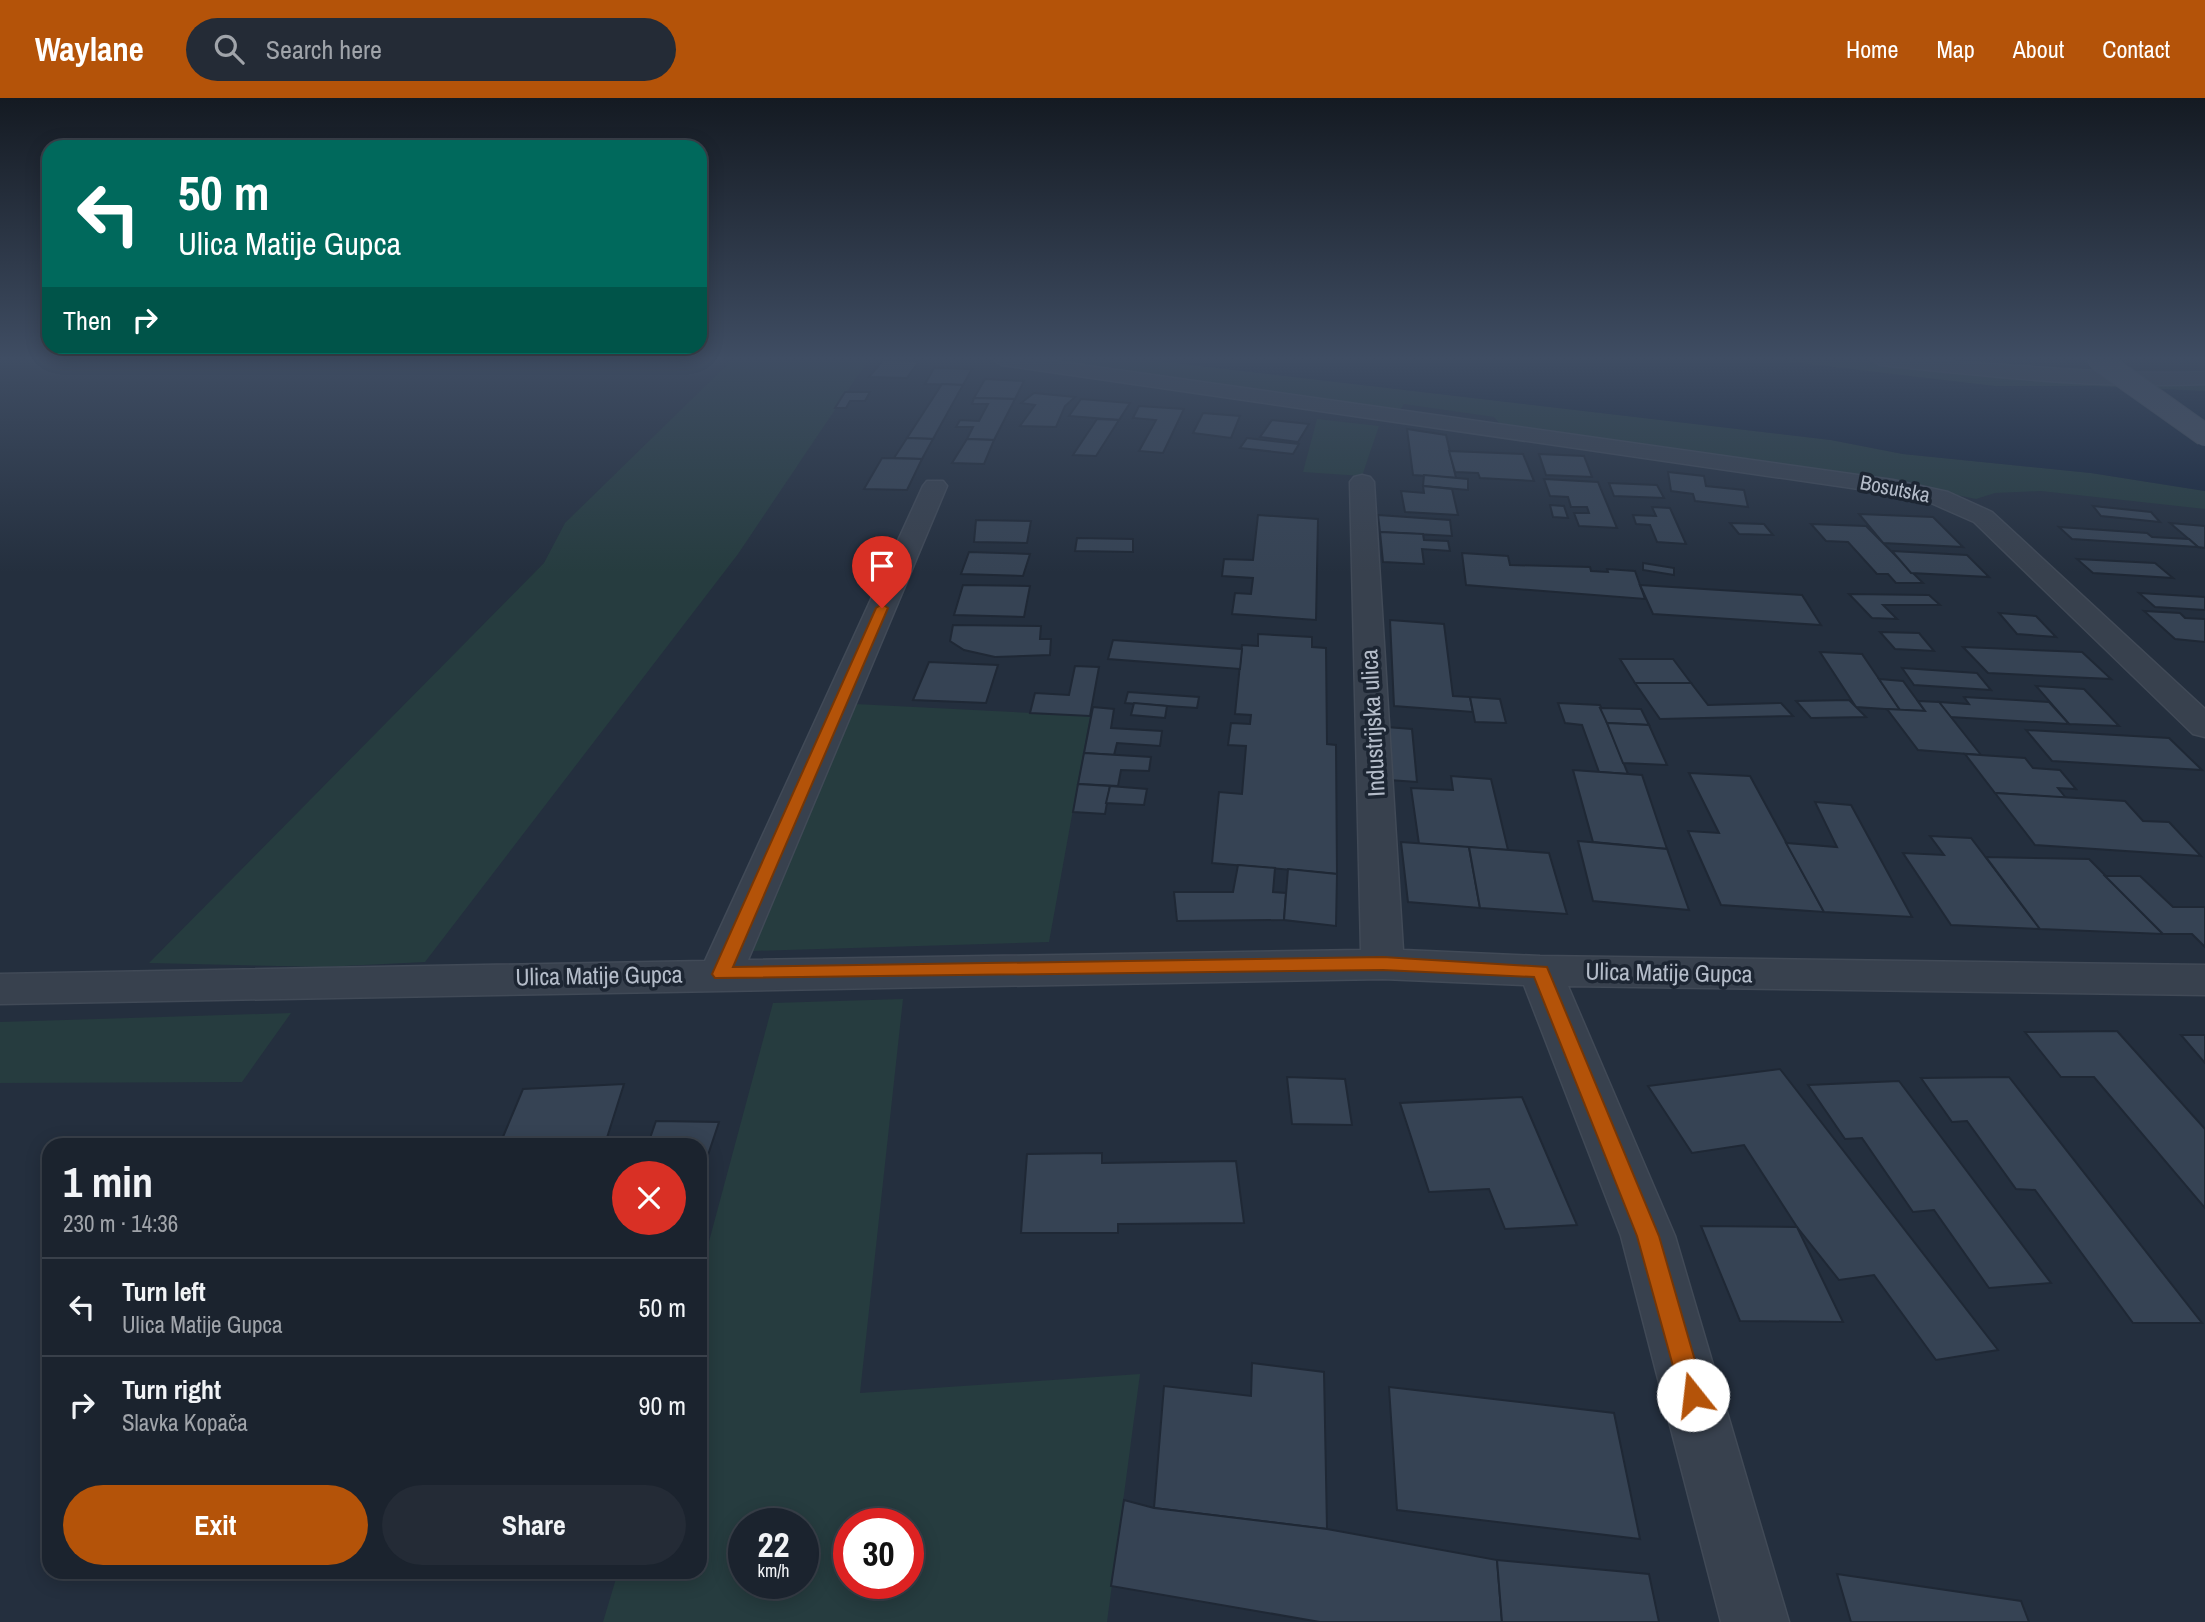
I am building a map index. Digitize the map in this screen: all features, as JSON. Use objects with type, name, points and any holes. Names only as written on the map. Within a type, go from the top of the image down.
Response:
[{"type":"street","name":"Bosutska","points":[[1501,430],[1865,482],[1939,497],[1983,517],[2205,727]]},
{"type":"street","name":"Industrijska ulica","points":[[1362,482],[1383,964]]},
{"type":"street","points":[[721,974],[935,486]]},
{"type":"street","name":"Ulica Matije Gupca","points":[[0,989],[1383,964],[1540,971],[2205,980]]},
{"type":"street","points":[[1540,971],[1648,1236],[1755,1622]]},
{"type":"green space","points":[[660,430],[821,430],[738,554],[425,962],[324,967],[149,963],[544,563],[565,523]]},
{"type":"green space","points":[[1314,430],[1378,430],[1362,476],[1303,472]]},
{"type":"green space","points":[[1531,430],[1747,430],[1831,440],[1903,454],[2091,473],[2205,491],[2205,509],[2041,491],[1995,493],[1976,499],[1894,482]]},
{"type":"green space","points":[[855,704],[1090,716],[1049,942],[751,951]]},
{"type":"green space","points":[[903,999],[860,1393],[1140,1374],[1107,1622],[603,1622],[616,1579],[707,1579],[707,1249],[773,1003]]},
{"type":"green space","points":[[291,1013],[242,1082],[0,1083],[0,1022]]},
{"type":"water","points":[[1747,430],[2205,430],[2205,491],[2091,473],[1903,454],[1831,440]]},
{"type":"building","points":[[912,430],[938,430],[933,439],[907,438]]},
{"type":"building","points":[[971,430],[999,430],[994,440],[967,439]]},
{"type":"building","points":[[1090,430],[1113,430],[1096,456],[1073,455]]},
{"type":"building","points":[[1150,430],[1174,430],[1163,453],[1139,451]]},
{"type":"building","points":[[1194,430],[1234,430],[1231,438],[1193,433]]},
{"type":"building","points":[[1265,430],[1305,430],[1298,442],[1260,437]]},
{"type":"building","points":[[1407,430],[1446,435],[1456,478],[1413,475]]},
{"type":"building","points":[[907,438],[933,439],[922,459],[894,458]]},
{"type":"building","points":[[1247,438],[1299,444],[1293,454],[1240,448]]},
{"type":"building","points":[[967,439],[994,440],[984,464],[952,463]]},
{"type":"building","points":[[1449,451],[1523,454],[1534,481],[1480,478],[1478,473],[1455,472]]},
{"type":"building","points":[[1539,454],[1584,456],[1592,477],[1546,475]]},
{"type":"building","points":[[882,458],[922,459],[907,490],[864,489]]},
{"type":"building","points":[[1668,472],[1704,476],[1706,486],[1744,490],[1748,507],[1695,501],[1693,494],[1671,491]]},
{"type":"building","points":[[1424,475],[1468,479],[1468,490],[1423,486]]},
{"type":"building","points":[[1544,479],[1598,482],[1617,528],[1579,526],[1574,513],[1589,513],[1587,507],[1571,507],[1568,497],[1550,496]]},
{"type":"building","points":[[1609,483],[1657,485],[1664,498],[1614,496]]},
{"type":"building","points":[[1423,486],[1452,489],[1458,515],[1405,512],[1401,491],[1424,493]]},
{"type":"building","points":[[1550,505],[1564,506],[1568,518],[1553,517]]},
{"type":"building","points":[[2093,506],[2151,512],[2160,522],[2101,516]]},
{"type":"building","points":[[1652,507],[1670,508],[1686,544],[1657,542],[1650,525],[1636,524],[1633,515],[1656,516]]},
{"type":"building","points":[[1859,514],[1933,517],[1963,547],[1883,543]]},
{"type":"building","points":[[1258,515],[1318,519],[1316,620],[1232,614],[1235,593],[1251,594],[1253,578],[1222,576],[1224,559],[1253,560]]},
{"type":"building","points":[[1378,515],[1450,520],[1452,536],[1380,532]]},
{"type":"building","points":[[976,520],[1031,521],[1027,543],[974,542]]},
{"type":"building","points":[[1730,523],[1764,524],[1773,535],[1739,534]]},
{"type":"building","points":[[2170,523],[2205,526],[2205,548],[2198,547]]},
{"type":"building","points":[[1811,524],[1866,526],[1923,583],[1896,583],[1888,574],[1877,574],[1848,542],[1826,541]]},
{"type":"building","points":[[2059,527],[2147,533],[2152,537],[2189,539],[2198,547],[2072,539]]},
{"type":"building","points":[[1380,532],[1423,534],[1424,540],[1448,541],[1450,551],[1422,549],[1424,564],[1383,562]]},
{"type":"building","points":[[1077,538],[1133,539],[1133,552],[1075,551]]},
{"type":"building","points":[[1892,551],[1967,555],[1989,577],[1911,573]]},
{"type":"building","points":[[969,552],[1030,554],[1023,576],[961,574]]},
{"type":"building","points":[[1462,553],[1508,556],[1510,565],[1590,567],[1591,571],[1608,572],[1607,569],[1635,571],[1645,599],[1466,585]]},
{"type":"building","points":[[2077,559],[2155,563],[2173,578],[2093,573]]},
{"type":"building","points":[[1643,563],[1674,568],[1674,575],[1643,570]]},
{"type":"building","points":[[963,585],[1030,586],[1024,617],[954,615]]},
{"type":"building","points":[[1640,585],[1802,595],[1821,625],[1653,614]]},
{"type":"building","points":[[2139,593],[2205,597],[2205,610],[2155,607]]},
{"type":"building","points":[[1849,594],[1929,595],[1940,605],[1883,605],[1897,619],[1872,618]]},
{"type":"building","points":[[2144,611],[2180,613],[2185,618],[2205,619],[2205,642],[2175,639]]},
{"type":"building","points":[[1999,613],[2036,616],[2056,637],[2017,634]]},
{"type":"building","points":[[1390,620],[1444,624],[1453,696],[1470,697],[1473,712],[1394,706]]},
{"type":"building","points":[[953,625],[1041,626],[1040,639],[1051,639],[1050,655],[995,657],[964,650],[950,641]]},
{"type":"building","points":[[1880,632],[1919,633],[1934,651],[1895,649]]},
{"type":"building","points":[[1258,634],[1312,637],[1312,647],[1326,648],[1327,744],[1336,745],[1337,874],[1212,863],[1219,792],[1242,794],[1246,746],[1228,745],[1231,723],[1250,724],[1251,715],[1235,714],[1242,645],[1258,646]]},
{"type":"building","points":[[1113,640],[1242,649],[1240,669],[1108,659]]},
{"type":"building","points":[[1963,647],[2082,652],[2111,679],[1988,673]]},
{"type":"building","points":[[1820,652],[1862,654],[1900,710],[1856,707]]},
{"type":"building","points":[[1620,659],[1673,659],[1691,683],[1635,683]]},
{"type":"building","points":[[929,662],[998,665],[986,703],[913,700]]},
{"type":"building","points":[[1075,666],[1099,667],[1090,716],[1030,713],[1035,693],[1069,695]]},
{"type":"building","points":[[1902,668],[1977,673],[1991,690],[1914,685]]},
{"type":"building","points":[[1879,679],[1903,681],[1925,711],[1900,710]]},
{"type":"building","points":[[1635,683],[1691,683],[1708,705],[1781,703],[1793,716],[1660,719]]},
{"type":"building","points":[[2036,686],[2084,689],[2119,726],[2069,724]]},
{"type":"building","points":[[1128,692],[1199,697],[1197,708],[1125,703]]},
{"type":"building","points":[[1470,697],[1500,699],[1506,723],[1475,722]]},
{"type":"building","points":[[1964,697],[2049,702],[2069,724],[1950,717],[1939,702],[1969,704]]},
{"type":"building","points":[[1849,700],[1866,717],[1811,718],[1796,701]]},
{"type":"building","points":[[1918,701],[1939,702],[1981,755],[1918,750],[1887,709],[1925,711]]},
{"type":"building","points":[[1134,703],[1167,706],[1165,718],[1131,715]]},
{"type":"building","points":[[1558,703],[1600,705],[1628,774],[1599,772],[1582,725],[1565,723]]},
{"type":"building","points":[[1093,707],[1114,709],[1111,728],[1162,731],[1160,746],[1117,743],[1114,755],[1084,753]]},
{"type":"building","points":[[1600,708],[1641,709],[1649,725],[1607,723]]},
{"type":"building","points":[[1607,723],[1649,725],[1667,765],[1623,763]]},
{"type":"building","points":[[1386,727],[1412,729],[1417,782],[1389,780]]},
{"type":"building","points":[[2026,730],[2169,738],[2202,770],[2052,761]]},
{"type":"building","points":[[1084,753],[1151,757],[1149,771],[1121,770],[1118,786],[1078,784]]},
{"type":"building","points":[[1965,754],[2025,758],[2033,768],[2060,770],[2076,789],[2058,788],[2066,798],[1995,793]]},
{"type":"building","points":[[1573,770],[1642,775],[1667,849],[1593,842]]},
{"type":"building","points":[[1689,773],[1750,776],[1824,912],[1721,905],[1688,831],[1719,833]]},
{"type":"building","points":[[1451,776],[1491,779],[1508,850],[1419,844],[1411,788],[1453,790]]},
{"type":"building","points":[[1078,784],[1110,786],[1105,814],[1073,812]]},
{"type":"building","points":[[1110,786],[1147,789],[1144,805],[1106,803]]},
{"type":"building","points":[[1995,793],[2125,801],[2143,821],[2169,822],[2201,856],[2035,845]]},
{"type":"building","points":[[1815,802],[1851,805],[1912,917],[1824,912],[1786,843],[1837,847]]},
{"type":"building","points":[[1930,836],[1971,838],[2040,929],[1951,925],[1903,853],[1944,855]]},
{"type":"building","points":[[1578,841],[1667,849],[1689,910],[1593,901]]},
{"type":"building","points":[[1401,842],[1469,847],[1480,908],[1408,902]]},
{"type":"building","points":[[1469,847],[1549,853],[1567,914],[1480,908]]},
{"type":"building","points":[[1986,857],[2089,859],[2163,934],[2040,929]]},
{"type":"building","points":[[1238,865],[1275,868],[1273,892],[1286,893],[1284,920],[1177,921],[1174,892],[1233,892]]},
{"type":"building","points":[[1288,869],[1337,874],[1336,926],[1284,920]]},
{"type":"building","points":[[2105,876],[2140,876],[2173,907],[2205,907],[2205,947],[2192,934],[2163,934]]},
{"type":"building","points":[[2117,1031],[2205,1129],[2205,1208],[2094,1077],[2061,1077],[2025,1032]]},
{"type":"building","points":[[2181,1035],[2205,1035],[2205,1063]]},
{"type":"building","points":[[1780,1069],[1998,1350],[1936,1360],[1874,1275],[1839,1280],[1797,1227],[1744,1145],[1692,1153],[1648,1086]]},
{"type":"building","points":[[1287,1077],[1345,1079],[1352,1125],[1292,1124]]},
{"type":"building","points":[[2009,1077],[2202,1323],[2133,1323],[2035,1190],[2016,1189],[1967,1121],[1952,1122],[1921,1078]]},
{"type":"building","points":[[1899,1081],[2051,1283],[1989,1288],[1934,1210],[1913,1212],[1862,1138],[1845,1139],[1808,1085]]},
{"type":"building","points":[[624,1084],[607,1138],[503,1138],[523,1089]]},
{"type":"building","points":[[1522,1097],[1577,1225],[1505,1229],[1489,1189],[1429,1192],[1400,1103]]},
{"type":"building","points":[[656,1121],[719,1122],[707,1158],[707,1138],[650,1138]]},
{"type":"building","points":[[1102,1153],[1102,1163],[1236,1161],[1244,1223],[1118,1224],[1118,1233],[1021,1233],[1027,1154]]},
{"type":"building","points":[[1701,1226],[1797,1227],[1843,1322],[1740,1321]]},
{"type":"building","points":[[1252,1363],[1324,1372],[1327,1529],[1154,1508],[1164,1386],[1251,1396]]},
{"type":"building","points":[[1389,1387],[1614,1413],[1640,1539],[1397,1510]]},
{"type":"building","points":[[1124,1500],[1154,1508],[1327,1529],[1497,1560],[1502,1622],[1320,1622],[1111,1586]]},
{"type":"building","points":[[1497,1560],[1649,1574],[1659,1622],[1502,1622]]},
{"type":"building","points":[[1837,1574],[2021,1601],[2029,1622],[1851,1622]]},
{"type":"route","points":[[882,608],[721,974],[1383,964],[1540,971],[1648,1236],[1693,1395]]}]
